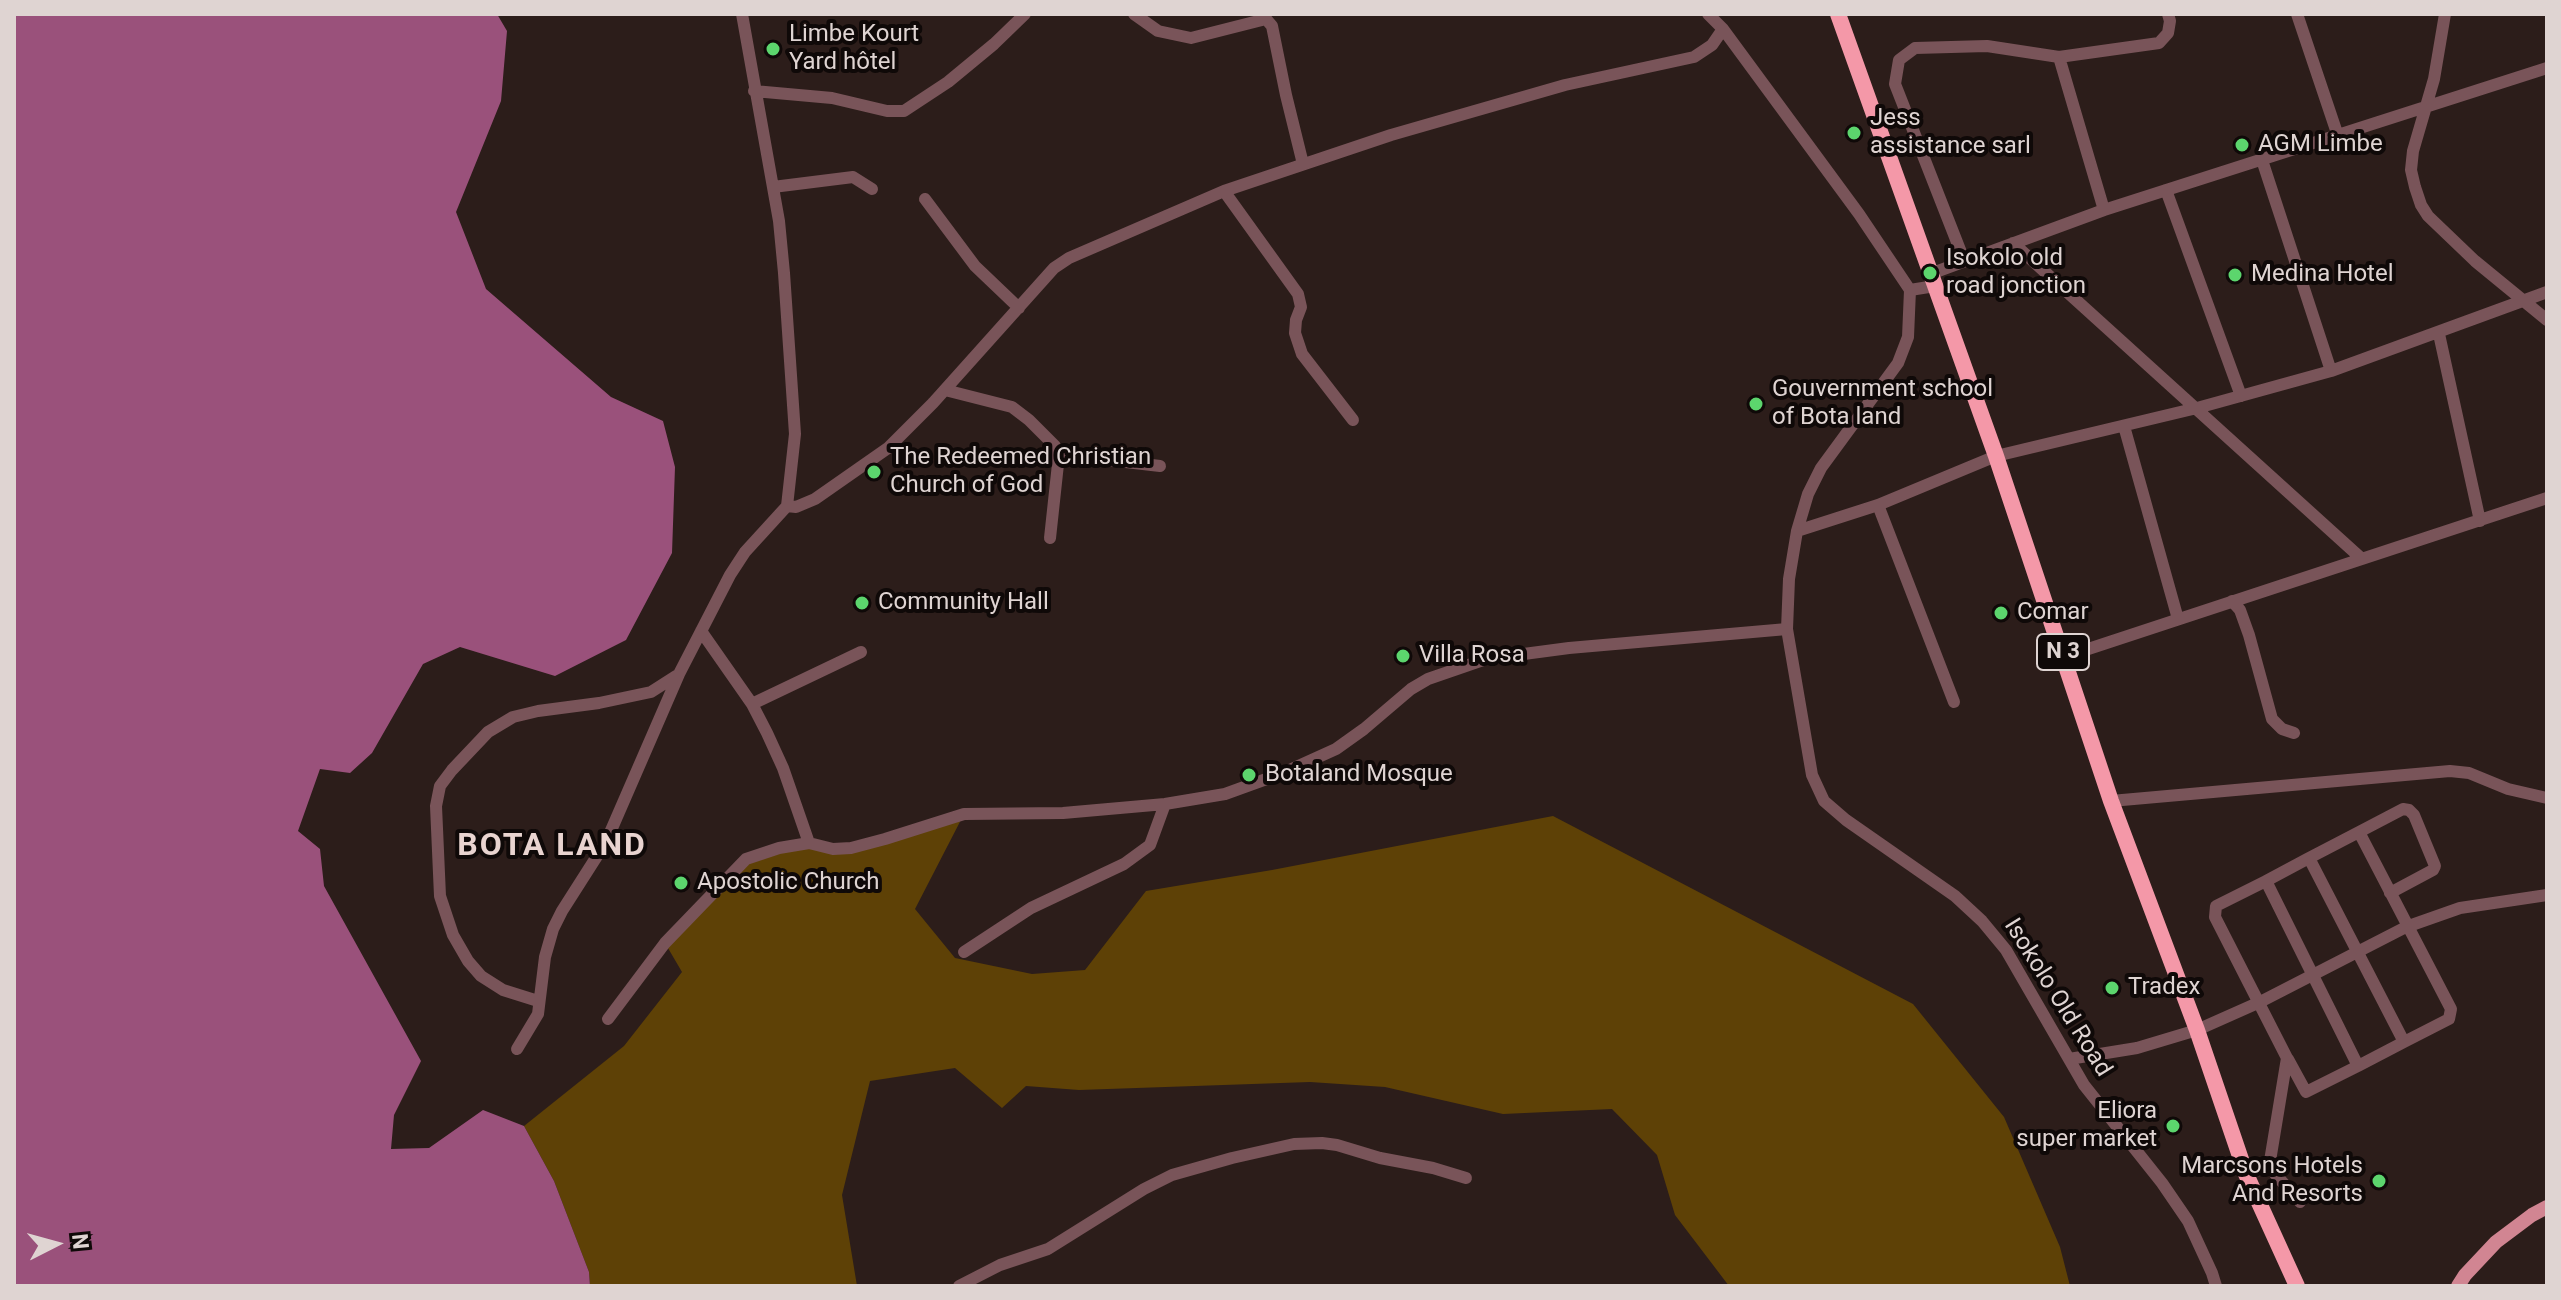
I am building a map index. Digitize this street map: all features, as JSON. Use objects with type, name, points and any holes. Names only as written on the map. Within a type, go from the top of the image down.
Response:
[{"type":"highway","name":"N 3","points":[[1838,14],[1996,456],[2111,801],[2197,1030],[2246,1174],[2297,1286]]},
{"type":"main road","points":[[2458,1286],[2496,1242],[2547,1207]]},
{"type":"street","points":[[517,1049],[538,1014],[545,957],[553,929],[606,842],[679,674],[745,552],[787,506],[794,455],[794,423],[784,273],[773,187],[742,14]]},
{"type":"street","points":[[754,91],[832,98],[887,111],[904,111],[931,95],[994,44],[1025,14]]},
{"type":"street","points":[[1134,14],[1158,31],[1191,38],[1266,19],[1271,23],[1303,164]]},
{"type":"street","points":[[1708,14],[1723,29],[1859,214],[1910,290],[1933,280],[1964,260],[2104,210],[2547,68]]},
{"type":"street","points":[[1964,260],[1895,84],[1899,60],[1915,48],[1987,46],[2059,57],[2159,43],[2168,33],[2168,14]]},
{"type":"street","points":[[2297,14],[2338,136]]},
{"type":"street","points":[[2445,14],[2427,106],[2413,151],[2411,170],[2421,205],[2428,216],[2475,261],[2547,320]]},
{"type":"street","points":[[787,506],[796,507],[815,499],[888,448],[945,390],[1054,268],[1069,258],[1224,191],[1391,135],[1525,96],[1694,57],[1712,45],[1723,29]]},
{"type":"street","points":[[2059,57],[2104,210]]},
{"type":"street","points":[[2262,160],[2331,371]]},
{"type":"street","points":[[773,187],[853,177],[872,189]]},
{"type":"street","points":[[2166,190],[2241,396]]},
{"type":"street","points":[[1224,191],[1298,294],[1301,307],[1295,333],[1302,354],[1353,420]]},
{"type":"street","points":[[925,199],[975,266],[1019,308]]},
{"type":"street","points":[[2013,243],[2362,559]]},
{"type":"street","name":"Isokolo Old Road","points":[[1910,290],[1908,337],[1898,363],[1821,468],[1808,494],[1797,531],[1789,579],[1787,629],[1812,775],[1824,801],[1846,820],[1955,896],[1982,921],[2006,950],[2084,1085],[2162,1183],[2188,1221],[2216,1286]]},
{"type":"street","points":[[1797,531],[1878,505],[1996,456],[2197,408],[2331,371],[2547,292]]},
{"type":"street","points":[[2439,334],[2480,521]]},
{"type":"street","points":[[945,390],[1012,407],[1055,446],[1058,464],[1050,538]]},
{"type":"street","points":[[2124,426],[2178,619]]},
{"type":"street","points":[[1057,454],[1160,466]]},
{"type":"street","points":[[2064,657],[2547,498]]},
{"type":"street","points":[[1878,505],[1954,702]]},
{"type":"street","points":[[2232,601],[2240,610],[2249,635],[2272,719],[2282,729],[2294,733]]},
{"type":"street","points":[[608,1019],[665,943],[746,859],[779,848],[809,843],[833,849],[851,848],[964,814],[1063,813],[1165,804],[1225,794],[1308,763],[1350,741],[1411,689],[1428,679],[1486,659],[1569,648],[1787,629]]},
{"type":"street","points":[[701,631],[752,704],[783,768],[809,843]]},
{"type":"street","points":[[752,704],[861,652]]},
{"type":"street","points":[[538,1001],[503,990],[481,976],[453,935],[440,896],[436,806],[440,786],[488,732],[513,717],[651,692],[679,674]]},
{"type":"street","points":[[2111,801],[2450,771],[2469,773],[2508,789],[2547,798]]},
{"type":"street","points":[[964,952],[1031,908],[1124,864],[1150,845],[1165,804]]},
{"type":"street","points":[[2359,832],[2406,927],[2452,1014],[2449,1019],[2306,1092],[2215,917],[2216,906],[2403,809],[2409,810],[2414,815],[2435,866],[2433,870],[2390,893]]},
{"type":"street","points":[[2309,858],[2404,1042]]},
{"type":"street","points":[[2266,881],[2358,1066]]},
{"type":"street","points":[[2069,1059],[2137,1048],[2197,1030],[2260,1002],[2406,927],[2460,908],[2547,895]]},
{"type":"street","points":[[2269,1167],[2287,1058]]},
{"type":"street","points":[[959,1286],[992,1269],[1048,1249],[1172,1175],[1294,1144],[1337,1145],[1466,1178]]},
{"type":"street","points":[[2246,1174],[2269,1167]]},
{"type":"street","points":[[2269,1167],[2300,1202]]},
{"type":"shaded area","points":[[14,14],[497,14],[507,31],[501,101],[456,212],[486,289],[611,397],[663,421],[675,467],[672,553],[626,640],[555,676],[460,647],[423,664],[372,753],[350,773],[320,769],[298,831],[320,849],[324,886],[421,1061],[394,1115],[391,1149],[429,1148],[483,1110],[524,1126],[554,1181],[589,1272],[590,1286],[14,1286]]},
{"type":"shaded area","points":[[964,814],[915,909],[955,958],[1032,974],[1085,970],[1146,891],[1553,816],[1913,1004],[2004,1117],[2060,1247],[2070,1286],[1729,1286],[1675,1215],[1657,1155],[1612,1109],[1503,1114],[1385,1087],[1310,1082],[1079,1090],[1026,1086],[1002,1108],[955,1068],[870,1081],[842,1195],[857,1286],[590,1286],[589,1272],[554,1181],[524,1126],[624,1046],[682,972],[665,943],[746,859],[826,844],[838,848]]},
{"type":"place","name":"Limbe Kourt Yard hôtel","points":[[773,49]]},
{"type":"place","name":"Jess assistance sarl","points":[[1854,133]]},
{"type":"place","name":"AGM Limbe","points":[[2242,145]]},
{"type":"place","name":"Isokolo old road jonction","points":[[1930,273]]},
{"type":"place","name":"Medina Hotel","points":[[2235,275]]},
{"type":"place","name":"Gouvernment school of Bota land","points":[[1756,404]]},
{"type":"place","name":"The Redeemed Christian Church of God","points":[[874,472]]},
{"type":"place","name":"Community Hall","points":[[862,603]]},
{"type":"place","name":"Comar","points":[[2001,613]]},
{"type":"place","name":"Villa Rosa","points":[[1403,656]]},
{"type":"place","name":"Botaland Mosque","points":[[1249,775]]},
{"type":"place","name":"Apostolic Church","points":[[681,883]]},
{"type":"place","name":"Tradex","points":[[2112,988]]},
{"type":"place","name":"Eliora super market","points":[[2173,1126]]},
{"type":"place","name":"Marcsons Hotels And Resorts","points":[[2379,1181]]},
{"type":"district","name":"BOTA LAND","points":[[552,847]]}]
